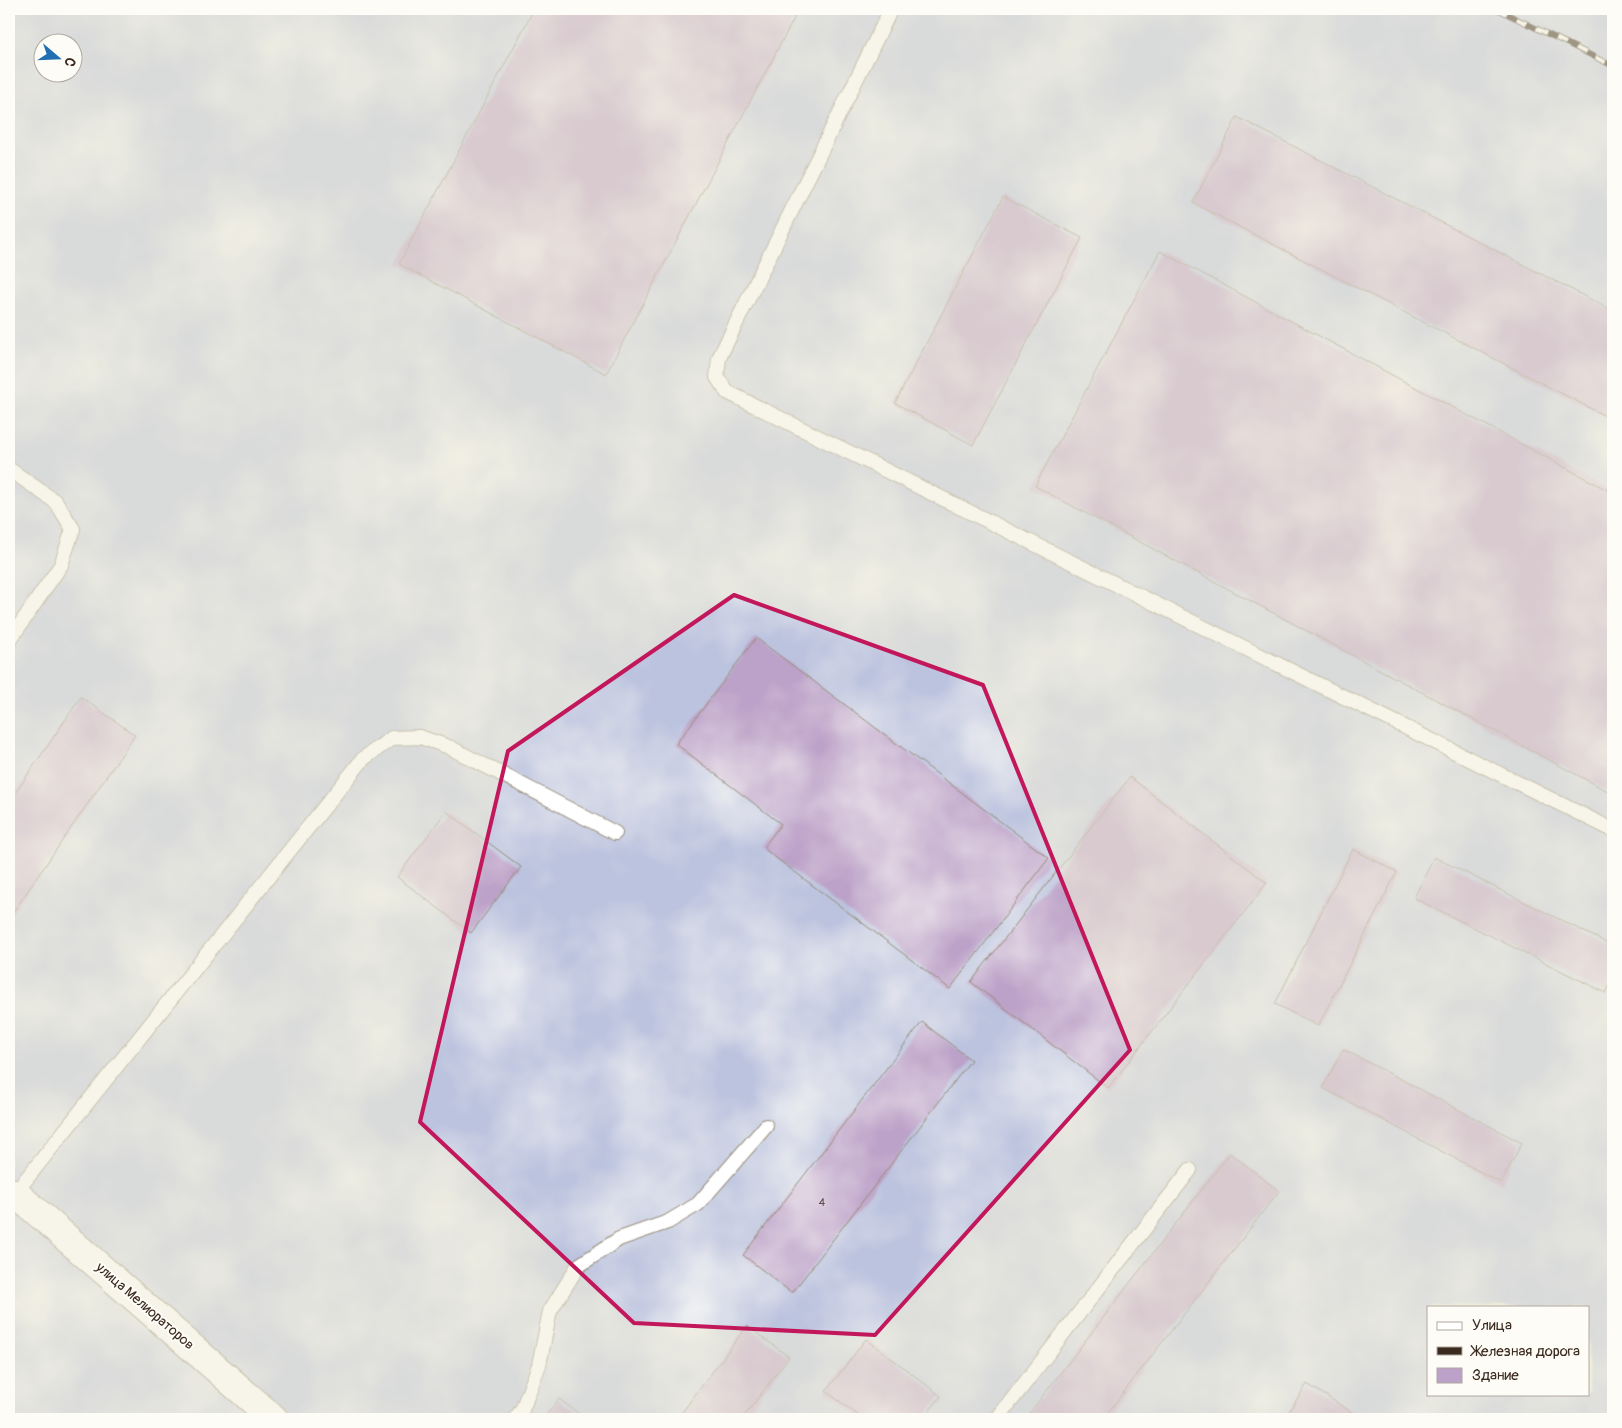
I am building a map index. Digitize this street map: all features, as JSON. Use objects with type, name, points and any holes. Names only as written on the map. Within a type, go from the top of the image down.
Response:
[{"type":"street","name":"улица Мелиораторов","points":[[12,1191],[274,1419]]},
{"type":"lane","points":[[892,9],[718,358],[718,377],[727,392],[1613,830]]},
{"type":"lane","points":[[9,469],[56,502],[74,529],[61,566],[9,641]]},
{"type":"lane","points":[[12,1191],[363,759],[392,738],[420,736],[449,747],[615,834]]},
{"type":"lane","points":[[516,1419],[522,1410],[539,1365],[550,1311],[578,1266],[619,1239],[668,1222],[698,1204],[766,1126]]},
{"type":"lane","points":[[997,1419],[1190,1170]]},
{"type":"highlighted area","points":[[734,595],[983,685],[1130,1050],[875,1335],[634,1323],[420,1122],[508,751]]},
{"type":"shaded area","points":[[9,9],[1613,9],[1613,1419],[9,1419]]},
{"type":"building","points":[[534,9],[799,9],[606,374],[399,264]]},
{"type":"building","points":[[1237,117],[1613,311],[1613,420],[1193,203]]},
{"type":"building","points":[[1003,197],[1082,238],[973,445],[895,403]]},
{"type":"building","points":[[1160,251],[1613,493],[1613,794],[1035,486]]},
{"type":"building","points":[[756,638],[1049,858],[950,989],[763,848],[781,824],[676,744]]},
{"type":"building","points":[[81,697],[135,735],[9,918],[9,802]]},
{"type":"building","points":[[1130,777],[1267,883],[1108,1088],[971,982]]},
{"type":"building","points":[[446,811],[521,867],[471,933],[397,877]]},
{"type":"building","points":[[1353,849],[1397,872],[1318,1026],[1275,1004]]},
{"type":"building","points":[[1434,857],[1613,946],[1613,978],[1606,993],[1414,898]]},
{"type":"building","points":[[922,1022],[971,1060],[792,1293],[743,1255]]},
{"type":"building","points":[[1343,1049],[1522,1143],[1501,1183],[1323,1088]]},
{"type":"building","points":[[1230,1153],[1279,1191],[1103,1419],[1025,1419]]},
{"type":"building","points":[[747,1326],[789,1357],[742,1419],[677,1419]]},
{"type":"building","points":[[866,1339],[941,1396],[923,1419],[863,1419],[826,1391]]},
{"type":"building","points":[[1307,1384],[1363,1419],[1284,1419]]},
{"type":"building","points":[[559,1399],[586,1419],[543,1419]]},
{"type":"railway","points":[[1497,9],[1613,66]]}]
